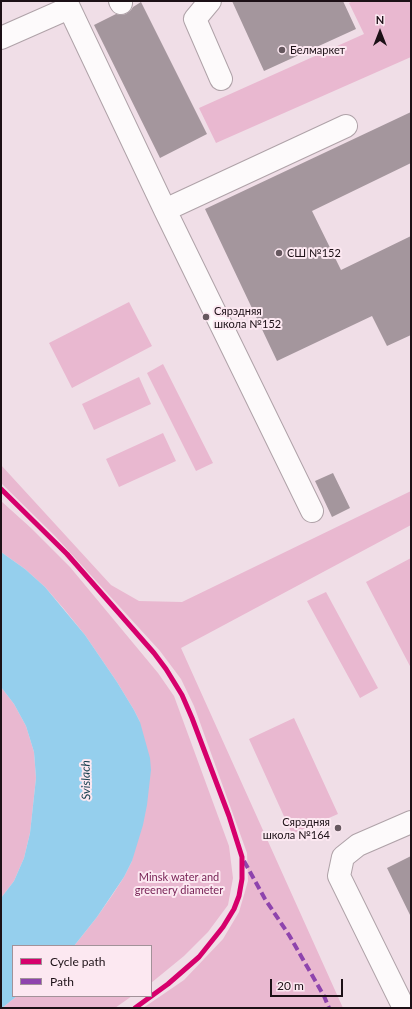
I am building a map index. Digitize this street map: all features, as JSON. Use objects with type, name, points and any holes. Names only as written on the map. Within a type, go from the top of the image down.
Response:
[{"type":"lane","points":[[210,1],[195,19],[221,79]]},
{"type":"lane","points":[[1,38],[68,4],[165,210],[312,512]]},
{"type":"lane","points":[[165,210],[346,126]]},
{"type":"lane","points":[[404,1008],[339,876],[343,857],[358,845],[411,822]]},
{"type":"green space","points":[[353,1],[411,1],[411,57],[216,143],[199,108],[364,34],[349,3]]},
{"type":"green space","points":[[129,302],[152,346],[72,388],[49,343]]},
{"type":"green space","points":[[163,364],[213,463],[196,471],[147,373]]},
{"type":"green space","points":[[139,377],[151,404],[94,430],[82,404]]},
{"type":"green space","points":[[163,433],[176,461],[119,487],[106,459]]},
{"type":"green space","points":[[1,465],[111,585],[139,601],[182,602],[411,491],[411,525],[181,648],[343,1008],[143,1008],[184,980],[223,939],[239,912],[248,881],[247,853],[194,706],[181,679],[160,651],[55,536],[1,483]]},
{"type":"green space","name":"Minsk water and greenery diameter","points":[[1,501],[31,528],[70,567],[158,673],[174,696],[229,846],[233,878],[228,905],[208,932],[184,956],[152,982],[152,945],[75,945],[113,894],[132,861],[140,722],[117,682],[85,635],[64,609],[45,587],[25,569],[1,552]]},
{"type":"green space","points":[[411,558],[411,668],[366,582]]},
{"type":"green space","points":[[326,592],[378,688],[360,698],[307,601]]},
{"type":"green space","points":[[1,687],[14,704],[26,726],[34,752],[36,778],[30,833],[24,858],[14,881],[1,898]]},
{"type":"green space","points":[[294,718],[338,814],[292,834],[249,739]]},
{"type":"green space","points":[[16,997],[131,997],[115,1008],[2,1008]]},
{"type":"water","name":"Svislach","points":[[1,552],[25,569],[45,587],[85,635],[117,682],[140,722],[150,758],[151,770],[143,825],[132,861],[124,877],[97,917],[75,945],[12,945],[12,997],[16,997],[2,1008],[1,898],[14,881],[24,858],[30,833],[36,778],[34,752],[26,726],[14,704],[1,687]]},
{"type":"building","name":"Белмаркет","points":[[232,1],[343,1],[356,29],[264,71]]},
{"type":"building","points":[[141,2],[207,134],[160,158],[94,25],[116,14],[126,14]]},
{"type":"building","name":"СШ №152","points":[[411,112],[411,163],[312,211],[341,270],[411,236],[411,335],[387,346],[372,316],[277,361],[205,209]]},
{"type":"building","points":[[333,473],[350,508],[332,517],[315,481]]},
{"type":"building","points":[[411,856],[411,917],[387,868]]},
{"type":"marked path","points":[[244,861],[265,899],[289,935],[324,996],[329,1008]]},
{"type":"cycle path","points":[[1,489],[67,554],[154,653],[166,669],[182,695],[192,718],[229,816],[242,857],[242,879],[239,896],[234,909],[223,927],[199,957],[152,996]]},
{"type":"cycle path","points":[[135,1008],[150,997]]},
{"type":"place","name":"Белмаркет","points":[[282,50]]},
{"type":"place","name":"СШ №152","points":[[279,253]]},
{"type":"place","name":"Сярэдняя школа №152","points":[[206,317]]},
{"type":"place","name":"Сярэдняя школа №164","points":[[338,828]]}]
